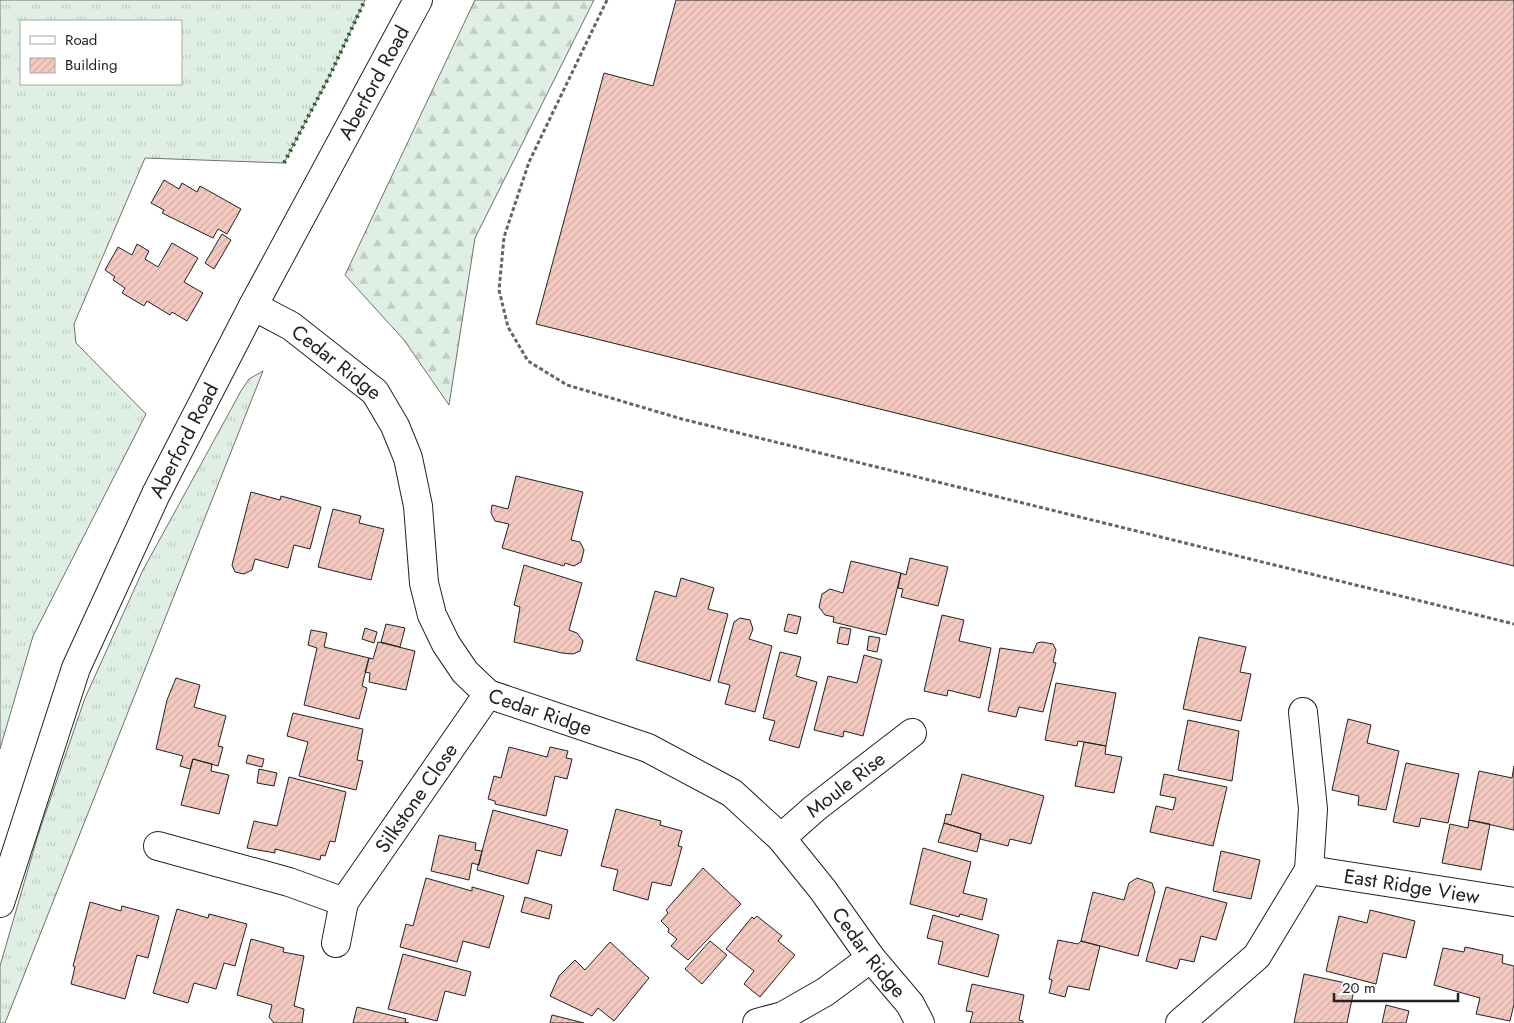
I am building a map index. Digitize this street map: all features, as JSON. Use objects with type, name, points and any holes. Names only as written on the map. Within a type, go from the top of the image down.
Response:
[{"type":"street","name":"Aberford Road","points":[[0,903],[76,668],[156,494],[253,306],[418,0]]},
{"type":"street","name":"Cedar Ridge","points":[[253,306],[291,326],[375,392],[395,426],[408,458],[418,506],[424,583],[432,615],[446,644],[465,672],[488,694],[648,748],[732,793],[781,838],[823,890],[871,958],[910,1004],[920,1023]]},
{"type":"street","name":"Silkstone Close","points":[[336,942],[344,902],[488,694]]},
{"type":"street","points":[[1180,1023],[1257,956],[1309,870],[1312,809],[1304,712]]},
{"type":"street","name":"Moule Rise","points":[[781,838],[814,808],[912,733]]},
{"type":"street","points":[[158,846],[289,882],[344,902]]},
{"type":"street","name":"East Ridge View","points":[[1309,870],[1514,902]]},
{"type":"street","points":[[757,1023],[783,1016],[825,992],[871,958]]},
{"type":"path","points":[[608,0],[529,162],[504,237],[499,290],[508,327],[528,361],[567,385],[682,419],[1514,624]]},
{"type":"green space","points":[[0,0],[365,0],[331,73],[284,163],[145,158],[74,324],[76,343],[146,414],[33,636],[0,749]]},
{"type":"green space","points":[[475,0],[594,0],[475,238],[449,405],[404,340],[345,275]]},
{"type":"green space","points":[[263,371],[5,1023],[0,1023],[0,966],[38,835],[85,698],[143,570],[241,391],[249,379]]},
{"type":"building","points":[[676,0],[1514,0],[1514,566],[536,324],[604,73],[653,86]]},
{"type":"building","points":[[164,180],[179,189],[182,183],[197,192],[200,186],[241,209],[227,234],[218,229],[213,238],[162,213],[164,210],[151,203]]},
{"type":"building","points":[[222,234],[231,240],[214,269],[205,263]]},
{"type":"building","points":[[172,243],[198,258],[184,282],[203,293],[187,321],[172,312],[170,315],[147,301],[144,306],[122,293],[125,288],[113,280],[115,277],[105,270],[118,247],[132,255],[137,244],[149,251],[145,259],[158,267]]},
{"type":"building","points":[[516,476],[583,492],[571,540],[580,542],[584,550],[581,562],[574,566],[565,563],[564,566],[502,548],[509,524],[495,521],[491,513],[492,505],[508,509]]},
{"type":"building","points":[[251,492],[280,500],[281,496],[321,507],[310,549],[294,545],[288,568],[255,559],[252,570],[244,574],[235,572],[232,565]]},
{"type":"building","points":[[333,509],[361,516],[359,523],[384,529],[371,580],[318,567]]},
{"type":"building","points":[[910,558],[948,567],[938,606],[901,597],[903,589],[898,588],[901,573],[906,575]]},
{"type":"building","points":[[851,561],[901,573],[886,635],[833,622],[834,617],[825,615],[819,607],[822,594],[830,589],[843,593]]},
{"type":"building","points":[[524,565],[582,583],[569,630],[577,633],[583,641],[580,651],[573,654],[562,653],[514,642],[520,607],[514,605]]},
{"type":"building","points":[[681,578],[714,588],[708,609],[728,614],[710,681],[636,660],[655,591],[676,597]]},
{"type":"building","points":[[788,614],[801,617],[797,634],[784,631]]},
{"type":"building","points":[[942,615],[964,620],[959,641],[991,648],[980,698],[948,690],[947,696],[924,691]]},
{"type":"building","points":[[740,618],[750,620],[753,629],[749,639],[772,646],[755,712],[725,704],[730,685],[718,682],[734,622]]},
{"type":"building","points":[[386,624],[405,628],[400,647],[381,642]]},
{"type":"building","points":[[840,627],[851,629],[848,645],[837,643]]},
{"type":"building","points":[[365,628],[377,632],[374,643],[362,639]]},
{"type":"building","points":[[311,630],[327,633],[324,647],[369,658],[362,686],[367,688],[359,719],[304,705],[317,648],[308,645]]},
{"type":"building","points":[[869,636],[880,638],[877,652],[867,650]]},
{"type":"building","points":[[1199,637],[1246,647],[1240,672],[1251,674],[1241,721],[1183,709]]},
{"type":"building","points":[[378,642],[415,651],[406,690],[369,682],[370,673],[365,672],[369,658],[373,659]]},
{"type":"building","points":[[1037,643],[1053,644],[1056,650],[1053,662],[1056,663],[1043,712],[1019,707],[1016,717],[988,711],[1000,648],[1033,653]]},
{"type":"building","points":[[780,652],[801,657],[796,676],[817,682],[799,748],[769,740],[775,721],[763,718]]},
{"type":"building","points":[[864,655],[882,660],[863,736],[844,731],[843,737],[814,730],[828,676],[857,683]]},
{"type":"building","points":[[176,678],[200,685],[194,707],[226,716],[218,746],[223,747],[218,766],[193,759],[190,769],[180,766],[183,756],[156,749],[167,700]]},
{"type":"building","points":[[1056,683],[1116,693],[1106,746],[1078,741],[1077,746],[1045,740]]},
{"type":"building","points":[[293,713],[363,729],[357,760],[363,761],[356,790],[299,776],[308,742],[287,736]]},
{"type":"building","points":[[1348,719],[1371,725],[1367,743],[1399,751],[1386,810],[1358,805],[1359,796],[1332,790]]},
{"type":"building","points":[[1188,720],[1239,731],[1232,781],[1178,770]]},
{"type":"building","points":[[1084,742],[1106,746],[1105,754],[1122,757],[1114,793],[1075,786]]},
{"type":"building","points":[[509,747],[547,757],[550,747],[568,751],[566,758],[572,759],[567,779],[555,776],[546,816],[495,804],[495,801],[488,799],[494,776],[501,778]]},
{"type":"building","points":[[248,755],[264,759],[262,767],[246,763]]},
{"type":"building","points":[[193,759],[212,764],[211,771],[229,775],[219,814],[181,805]]},
{"type":"building","points":[[1406,763],[1459,774],[1448,823],[1421,818],[1419,827],[1393,822]]},
{"type":"building","points":[[1514,766],[1514,830],[1469,820],[1479,771],[1512,778]]},
{"type":"building","points":[[259,769],[277,773],[274,786],[257,783]]},
{"type":"building","points":[[962,774],[1044,796],[1031,844],[1010,839],[1008,846],[980,839],[981,834],[944,823],[946,814],[951,815]]},
{"type":"building","points":[[1164,774],[1227,787],[1213,846],[1150,832],[1156,806],[1173,810],[1176,798],[1160,795]]},
{"type":"building","points":[[289,777],[346,792],[335,842],[330,841],[325,856],[321,855],[320,860],[275,849],[275,853],[247,848],[254,821],[277,826]]},
{"type":"building","points":[[616,809],[661,821],[660,825],[682,831],[678,846],[682,847],[671,886],[652,882],[648,900],[613,890],[618,870],[601,866]]},
{"type":"building","points":[[493,810],[568,830],[561,856],[537,850],[528,884],[477,870]]},
{"type":"building","points":[[1469,820],[1490,824],[1481,870],[1442,863],[1450,824],[1468,828]]},
{"type":"building","points":[[944,823],[981,834],[977,852],[938,842]]},
{"type":"building","points":[[439,835],[476,843],[475,850],[482,851],[479,865],[472,863],[469,880],[431,871]]},
{"type":"building","points":[[923,848],[971,862],[963,893],[987,899],[982,920],[960,914],[959,917],[910,904]]},
{"type":"building","points":[[1221,851],[1260,860],[1251,899],[1213,891]]},
{"type":"building","points":[[703,868],[741,904],[688,960],[671,946],[677,939],[668,932],[669,929],[661,921],[668,913],[666,910]]},
{"type":"building","points":[[426,878],[472,891],[472,887],[504,896],[489,948],[463,941],[457,962],[400,947],[406,924],[413,926]]},
{"type":"building","points":[[1137,878],[1152,883],[1155,892],[1138,956],[1081,941],[1093,892],[1124,900],[1129,883]]},
{"type":"building","points":[[1166,887],[1227,903],[1216,940],[1201,936],[1194,962],[1180,959],[1177,969],[1146,961]]},
{"type":"building","points":[[525,897],[552,905],[549,919],[521,912]]},
{"type":"building","points":[[90,902],[121,911],[122,906],[159,916],[148,958],[137,955],[125,999],[71,984],[75,967],[73,966]]},
{"type":"building","points":[[177,909],[208,918],[209,914],[247,924],[235,966],[224,963],[216,989],[194,983],[188,1003],[153,993]]},
{"type":"building","points":[[1370,910],[1415,921],[1406,958],[1383,953],[1376,984],[1326,971],[1339,916],[1367,923]]},
{"type":"building","points":[[933,915],[999,935],[988,977],[938,964],[943,942],[927,938]]},
{"type":"building","points":[[757,916],[782,936],[778,941],[795,955],[760,997],[744,984],[754,971],[726,949],[752,917],[754,919]]},
{"type":"building","points":[[251,939],[284,948],[283,952],[304,956],[294,1006],[304,1009],[302,1023],[274,1023],[269,1017],[272,1005],[237,995]]},
{"type":"building","points":[[1058,940],[1078,944],[1081,941],[1100,946],[1089,990],[1068,986],[1065,997],[1049,993],[1052,980],[1049,979]]},
{"type":"building","points":[[710,941],[727,955],[702,984],[685,969]]},
{"type":"building","points":[[610,942],[649,978],[614,1021],[598,1008],[592,1016],[550,996],[559,976],[575,960],[585,970]]},
{"type":"building","points":[[1465,947],[1503,955],[1502,963],[1514,966],[1514,1004],[1510,1021],[1476,1014],[1480,998],[1434,985],[1443,948],[1464,952]]},
{"type":"building","points":[[403,954],[471,972],[465,996],[445,991],[437,1021],[388,1009]]},
{"type":"building","points":[[1304,974],[1355,985],[1347,1023],[1294,1023]]},
{"type":"building","points":[[972,984],[1024,995],[1019,1020],[1023,1021],[1023,1023],[970,1023],[973,1012],[966,1011]]},
{"type":"building","points":[[1386,1005],[1409,1011],[1406,1023],[1382,1023]]},
{"type":"building","points":[[357,1007],[406,1019],[405,1022],[409,1023],[353,1023]]},
{"type":"building","points":[[552,1015],[584,1023],[550,1023]]},
{"type":"hedge","points":[[284,163],[331,73],[365,0]]}]
